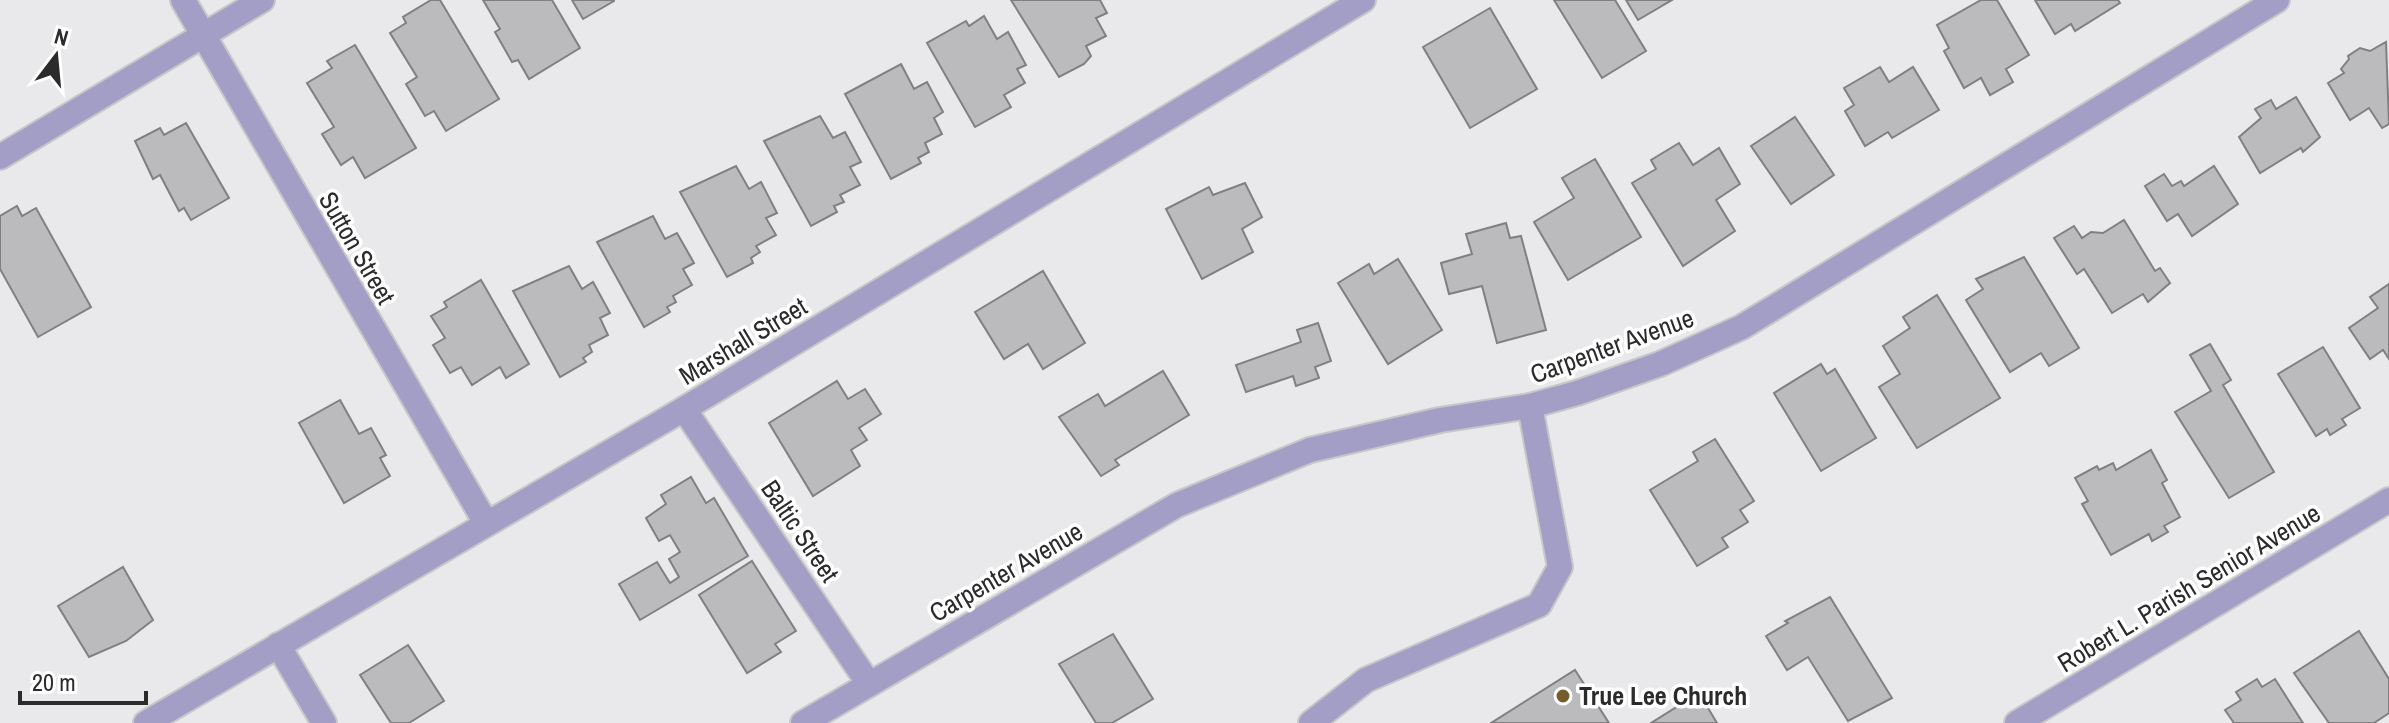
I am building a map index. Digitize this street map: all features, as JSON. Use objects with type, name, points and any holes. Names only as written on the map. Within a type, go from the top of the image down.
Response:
[{"type":"street","name":"Sutton Street","points":[[183,0],[486,523]]},
{"type":"street","points":[[0,157],[262,0]]},
{"type":"street","name":"Marshall Street","points":[[146,723],[684,409],[1363,0]]},
{"type":"street","name":"Carpenter Avenue","points":[[803,723],[1177,505],[1310,450],[1440,420],[1530,406],[1660,364],[1742,327],[2277,0]]},
{"type":"street","points":[[1311,723],[1366,680],[1539,605],[1560,567],[1530,406]]},
{"type":"street","name":"Baltic Street","points":[[684,409],[869,684]]},
{"type":"street","name":"Robert L. Parish Senior Avenue","points":[[2017,723],[2389,500]]},
{"type":"street","points":[[278,645],[324,723]]},
{"type":"building","points":[[431,0],[440,0],[499,99],[446,131],[434,111],[425,116],[406,84],[417,77],[390,33],[406,23],[403,17]]},
{"type":"building","points":[[483,0],[552,0],[580,48],[529,79],[518,60],[512,62],[495,32],[500,29]]},
{"type":"building","points":[[572,0],[614,0],[614,1],[583,19]]},
{"type":"building","points":[[1011,0],[1100,0],[1107,13],[1096,18],[1106,36],[1086,46],[1091,56],[1084,64],[1059,77]]},
{"type":"building","points":[[1554,0],[1615,0],[1646,51],[1602,78]]},
{"type":"building","points":[[1626,0],[1672,0],[1638,20]]},
{"type":"building","points":[[1981,0],[1997,0],[2029,55],[2006,69],[2013,82],[1990,95],[1981,78],[1964,88],[1944,51],[1949,48],[1937,25]]},
{"type":"building","points":[[2035,0],[2118,0],[2120,3],[2075,31],[2071,24],[2055,34]]},
{"type":"building","points":[[1490,8],[1537,89],[1470,128],[1423,47]]},
{"type":"building","points":[[984,16],[997,39],[1008,32],[1026,65],[1017,69],[1025,83],[1004,95],[1011,107],[975,127],[927,43],[966,21],[969,26]]},
{"type":"building","points":[[2386,42],[2389,124],[2382,128],[2369,108],[2350,120],[2328,83],[2344,73],[2341,69],[2348,56],[2360,48],[2370,51]]},
{"type":"building","points":[[355,45],[416,148],[365,178],[353,157],[341,165],[322,134],[334,127],[307,83],[332,68],[327,61]]},
{"type":"building","points":[[901,64],[914,89],[927,82],[943,112],[934,118],[942,134],[925,143],[929,152],[918,158],[921,163],[891,179],[845,94]]},
{"type":"building","points":[[1880,67],[1889,82],[1913,67],[1939,110],[1892,138],[1888,132],[1865,146],[1845,111],[1854,105],[1844,88]]},
{"type":"building","points":[[2296,97],[2320,137],[2303,152],[2301,148],[2260,173],[2239,137],[2261,118],[2255,109],[2271,100],[2276,109]]},
{"type":"building","points":[[820,116],[833,138],[845,132],[861,162],[850,167],[860,185],[840,195],[844,202],[834,206],[837,212],[811,226],[764,141]]},
{"type":"building","points":[[1795,117],[1834,175],[1791,204],[1751,146]]},
{"type":"building","points":[[186,123],[229,198],[191,220],[184,208],[179,211],[160,175],[153,179],[135,141],[160,128],[164,135]]},
{"type":"building","points":[[1679,143],[1693,165],[1719,148],[1740,184],[1716,200],[1735,231],[1683,266],[1632,183],[1656,169],[1651,160]]},
{"type":"building","points":[[1595,159],[1641,237],[1568,280],[1534,222],[1574,198],[1562,178]]},
{"type":"building","points":[[736,166],[749,189],[761,182],[777,213],[766,218],[776,235],[756,246],[760,252],[751,258],[753,263],[727,277],[680,192]]},
{"type":"building","points":[[2214,166],[2238,204],[2192,236],[2178,214],[2167,221],[2145,186],[2164,174],[2172,186],[2181,181],[2184,186]]},
{"type":"building","points":[[1245,183],[1262,217],[1242,229],[1253,252],[1202,279],[1166,209],[1209,187],[1213,195]]},
{"type":"building","points":[[17,206],[22,216],[36,208],[91,307],[38,337],[0,269],[0,216]]},
{"type":"building","points":[[653,216],[665,239],[677,233],[694,263],[683,269],[692,285],[673,296],[676,302],[667,307],[670,312],[644,327],[597,242]]},
{"type":"building","points":[[2124,220],[2155,271],[2160,268],[2170,283],[2148,302],[2143,294],[2112,313],[2084,269],[2077,274],[2054,238],[2074,226],[2082,238],[2091,232],[2103,233]]},
{"type":"building","points":[[1506,223],[1510,238],[1521,236],[1546,330],[1497,343],[1482,286],[1449,294],[1441,263],[1472,254],[1466,234]]},
{"type":"building","points":[[2024,257],[2079,348],[2049,366],[2041,353],[2010,372],[1966,300],[1983,289],[1976,279]]},
{"type":"building","points":[[1398,259],[1442,330],[1388,364],[1338,283],[1369,264],[1374,274]]},
{"type":"building","points":[[569,266],[582,289],[593,282],[610,313],[600,318],[608,335],[589,345],[592,352],[583,358],[586,362],[560,377],[513,291]]},
{"type":"building","points":[[1043,271],[1085,343],[1043,369],[1028,344],[1004,359],[975,312]]},
{"type":"building","points":[[481,280],[529,364],[506,378],[500,367],[472,385],[461,367],[450,373],[433,345],[445,338],[431,316],[447,307],[444,302]]},
{"type":"building","points":[[2389,284],[2389,359],[2383,350],[2370,359],[2349,328],[2378,308],[2370,297]]},
{"type":"building","points":[[1937,295],[2000,398],[1917,448],[1879,387],[1900,374],[1883,346],[1910,328],[1903,317]]},
{"type":"building","points":[[1318,323],[1331,361],[1315,367],[1319,378],[1296,386],[1293,376],[1246,392],[1236,365],[1301,342],[1297,330]]},
{"type":"building","points":[[2210,344],[2231,380],[2223,385],[2274,472],[2229,498],[2175,412],[2211,391],[2190,355]]},
{"type":"building","points":[[2323,347],[2360,408],[2342,419],[2346,425],[2330,435],[2327,429],[2316,436],[2278,374]]},
{"type":"building","points":[[1821,364],[1827,374],[1835,369],[1876,438],[1821,471],[1774,393]]},
{"type":"building","points":[[1163,371],[1189,415],[1115,460],[1119,465],[1101,476],[1059,417],[1098,394],[1105,406]]},
{"type":"building","points":[[837,381],[848,399],[865,389],[881,414],[859,428],[867,440],[851,450],[860,466],[813,496],[769,423]]},
{"type":"building","points":[[340,400],[359,434],[371,428],[386,455],[380,458],[390,476],[344,503],[299,423]]},
{"type":"building","points":[[1715,439],[1754,501],[1740,510],[1748,522],[1722,538],[1728,547],[1697,566],[1650,490],[1698,461],[1693,452]]},
{"type":"building","points":[[2151,450],[2167,480],[2162,483],[2180,517],[2164,526],[2168,532],[2152,541],[2149,534],[2111,555],[2082,504],[2088,501],[2075,478],[2097,466],[2099,470],[2113,463],[2116,470]]},
{"type":"building","points":[[691,477],[706,503],[714,498],[748,556],[640,620],[619,584],[657,562],[670,583],[679,577],[669,559],[680,552],[670,535],[659,541],[646,518],[666,504],[661,495]]},
{"type":"building","points":[[752,561],[796,631],[775,644],[781,652],[747,673],[699,595]]},
{"type":"building","points":[[123,567],[153,620],[126,641],[89,657],[58,606]]},
{"type":"building","points":[[1830,597],[1892,698],[1848,721],[1808,657],[1787,670],[1766,636],[1788,623],[1785,621]]},
{"type":"building","points":[[2359,631],[2389,679],[2389,713],[2374,723],[2329,723],[2294,673]]},
{"type":"building","points":[[1113,634],[1153,699],[1112,723],[1096,723],[1059,664]]},
{"type":"building","points":[[408,645],[444,701],[409,723],[391,723],[360,675]]},
{"type":"building","name":"True Lee Church","points":[[1575,670],[1609,723],[1491,723]]},
{"type":"building","points":[[2257,679],[2262,687],[2275,679],[2303,723],[2234,723],[2225,710],[2241,700],[2236,692]]},
{"type":"building","points":[[1699,693],[1717,723],[1651,723]]},
{"type":"place","name":"True Lee Church","points":[[1563,696]]}]
